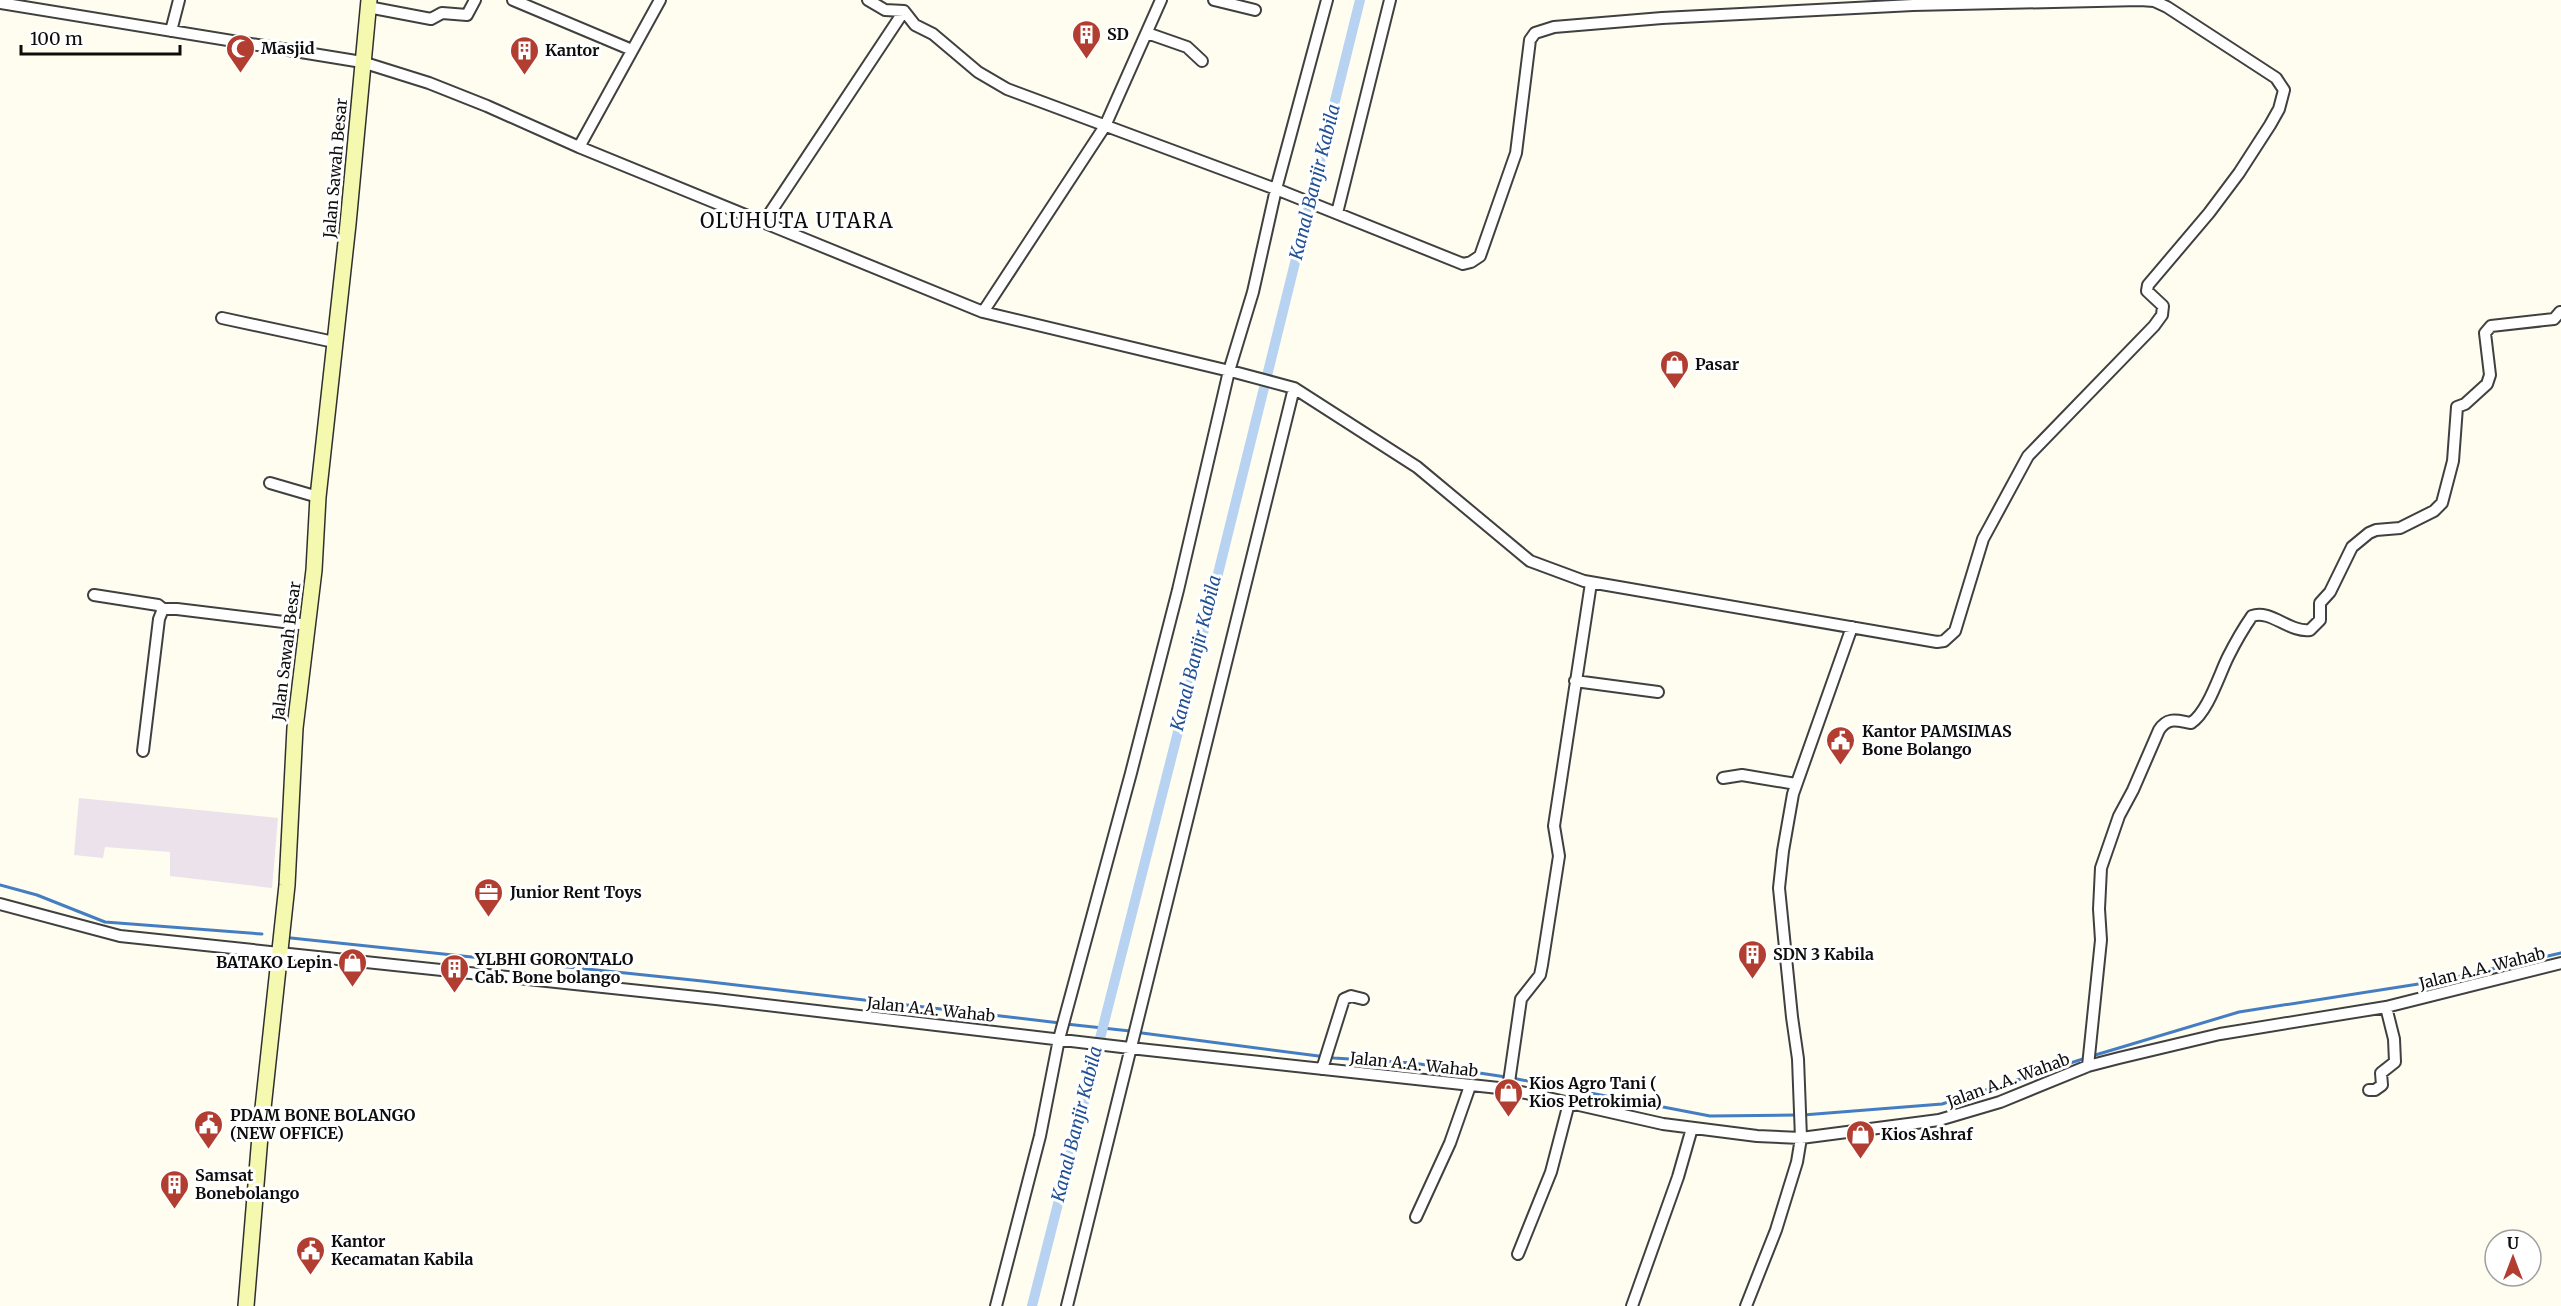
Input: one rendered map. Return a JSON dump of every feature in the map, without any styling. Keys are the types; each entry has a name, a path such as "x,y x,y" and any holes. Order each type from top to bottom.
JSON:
{"main road":[{"name":"Jalan Sawah Besar","path":"246,1306 260,1136 287,885 295,728 308,625 318,497 348,224 368,4"}],"street":[{"path":"171,31 179,0"},
{"path":"368,4 431,19 442,13 467,15 475,0"},
{"path":"579,147 660,0"},
{"path":"0,3 362,62 448,90 579,147 983,312 1290,387 1417,467 1530,561 1591,583 1937,642 1944,641 1955,631 1983,539 2028,456 2154,326 2163,309 2147,291 2148,285 2209,213 2239,173 2279,109 2284,90 2281,82 2167,7 2154,1 2068,0 1913,5 1662,18 1543,29 1535,33 1530,40 1515,153 1480,256 1471,262 1462,264 1279,190 1007,89 992,81 933,34 915,25 904,11 885,10 868,0"},
{"path":"983,312 1105,126 1161,0"},
{"path":"1215,0 1255,10"},
{"path":"996,1306 1040,1136 1091,915 1234,372 1327,0"},
{"path":"1337,213 1390,0"},
{"path":"519,2 632,50"},
{"path":"764,222 904,11"},
{"path":"1147,33 1187,47 1202,61"},
{"path":"2090,1060 2101,940 2099,909 2101,868 2119,816 2162,725 2172,720 2192,723 2203,712 2229,655 2252,616 2260,615 2295,630 2310,630 2320,620 2320,603 2330,592 2352,547 2369,532 2400,528 2434,511 2442,503 2453,461 2457,407 2465,404 2487,384 2490,375 2485,333 2491,326 2554,319 2560,312"},
{"path":"222,318 334,342"},
{"path":"1067,1306 1290,387"},
{"path":"270,483 318,497"},
{"path":"1509,1083 1521,999 1540,975 1542,965 1559,852 1554,837 1554,826 1591,583"},
{"path":"94,594 158,605 163,609 308,625"},
{"path":"142,751 159,619 163,609"},
{"path":"1746,1306 1776,1230 1797,1162 1801,1138 1802,1107 1779,888 1788,823 1796,784 1852,627"},
{"path":"1575,681 1658,692"},
{"path":"1723,778 1742,775 1796,784"},
{"name":"Jalan A.A. Wahab","path":"0,904 120,936 1130,1048 1324,1066 1470,1086 1509,1083 1569,1103 1663,1124 1756,1136 1801,1138 1940,1120 2000,1102 2090,1060 2220,1034 2386,1007 2561,963"},
{"path":"1324,1066 1344,999 1351,996 1363,999"},
{"path":"2369,1090 2382,1085 2381,1073 2395,1062 2394,1039 2386,1007"},
{"path":"1416,1217 1450,1143 1470,1086"},
{"path":"1518,1254 1551,1173 1569,1103"},
{"path":"1632,1306 1678,1177 1692,1128"}],"shaded area":[{"path":"79,798 278,818 272,888 170,876 170,852 105,847 103,858 74,855"}],"waterway":[{"name":"Kanal Banjir Kabila","path":"1032,1306 1210,606 1360,0"},
{"path":"0,885 37,895 105,922 262,934"},
{"path":"291,938 702,981 1060,1023"},
{"path":"2092,1056 2239,1012 2444,980 2561,953"},
{"path":"1066,1024 1130,1031"},
{"path":"1142,1033 1334,1058 1413,1063 1506,1077"},
{"path":"1803,1115 1942,1104 2086,1058"},
{"path":"1512,1078 1710,1116 1796,1115"}],"place":[{"name":"SD","path":"1086,60"},
{"name":"Masjid","path":"240,74"},
{"name":"Kantor","path":"524,76"},
{"name":"Pasar","path":"1674,390"},
{"name":"Kantor PAMSIMAS Bone Bolango","path":"1841,766"},
{"name":"Junior Rent Toys","path":"489,918"},
{"name":"SDN 3 Kabila","path":"1752,980"},
{"name":"BATAKO Lepin","path":"353,988"},
{"name":"YLBHI GORONTALO Cab. Bone bolango","path":"454,994"},
{"name":"Kios Agro Tani ( Kios Petrokimia)","path":"1508,1118"},
{"name":"PDAM BONE BOLANGO (NEW OFFICE)","path":"209,1150"},
{"name":"Kios Ashraf","path":"1860,1160"},
{"name":"Samsat Bonebolango","path":"174,1210"},
{"name":"Kantor Kecamatan Kabila","path":"310,1276"}],"district":[{"name":"OLUHUTA UTARA","path":"797,221"}]}
